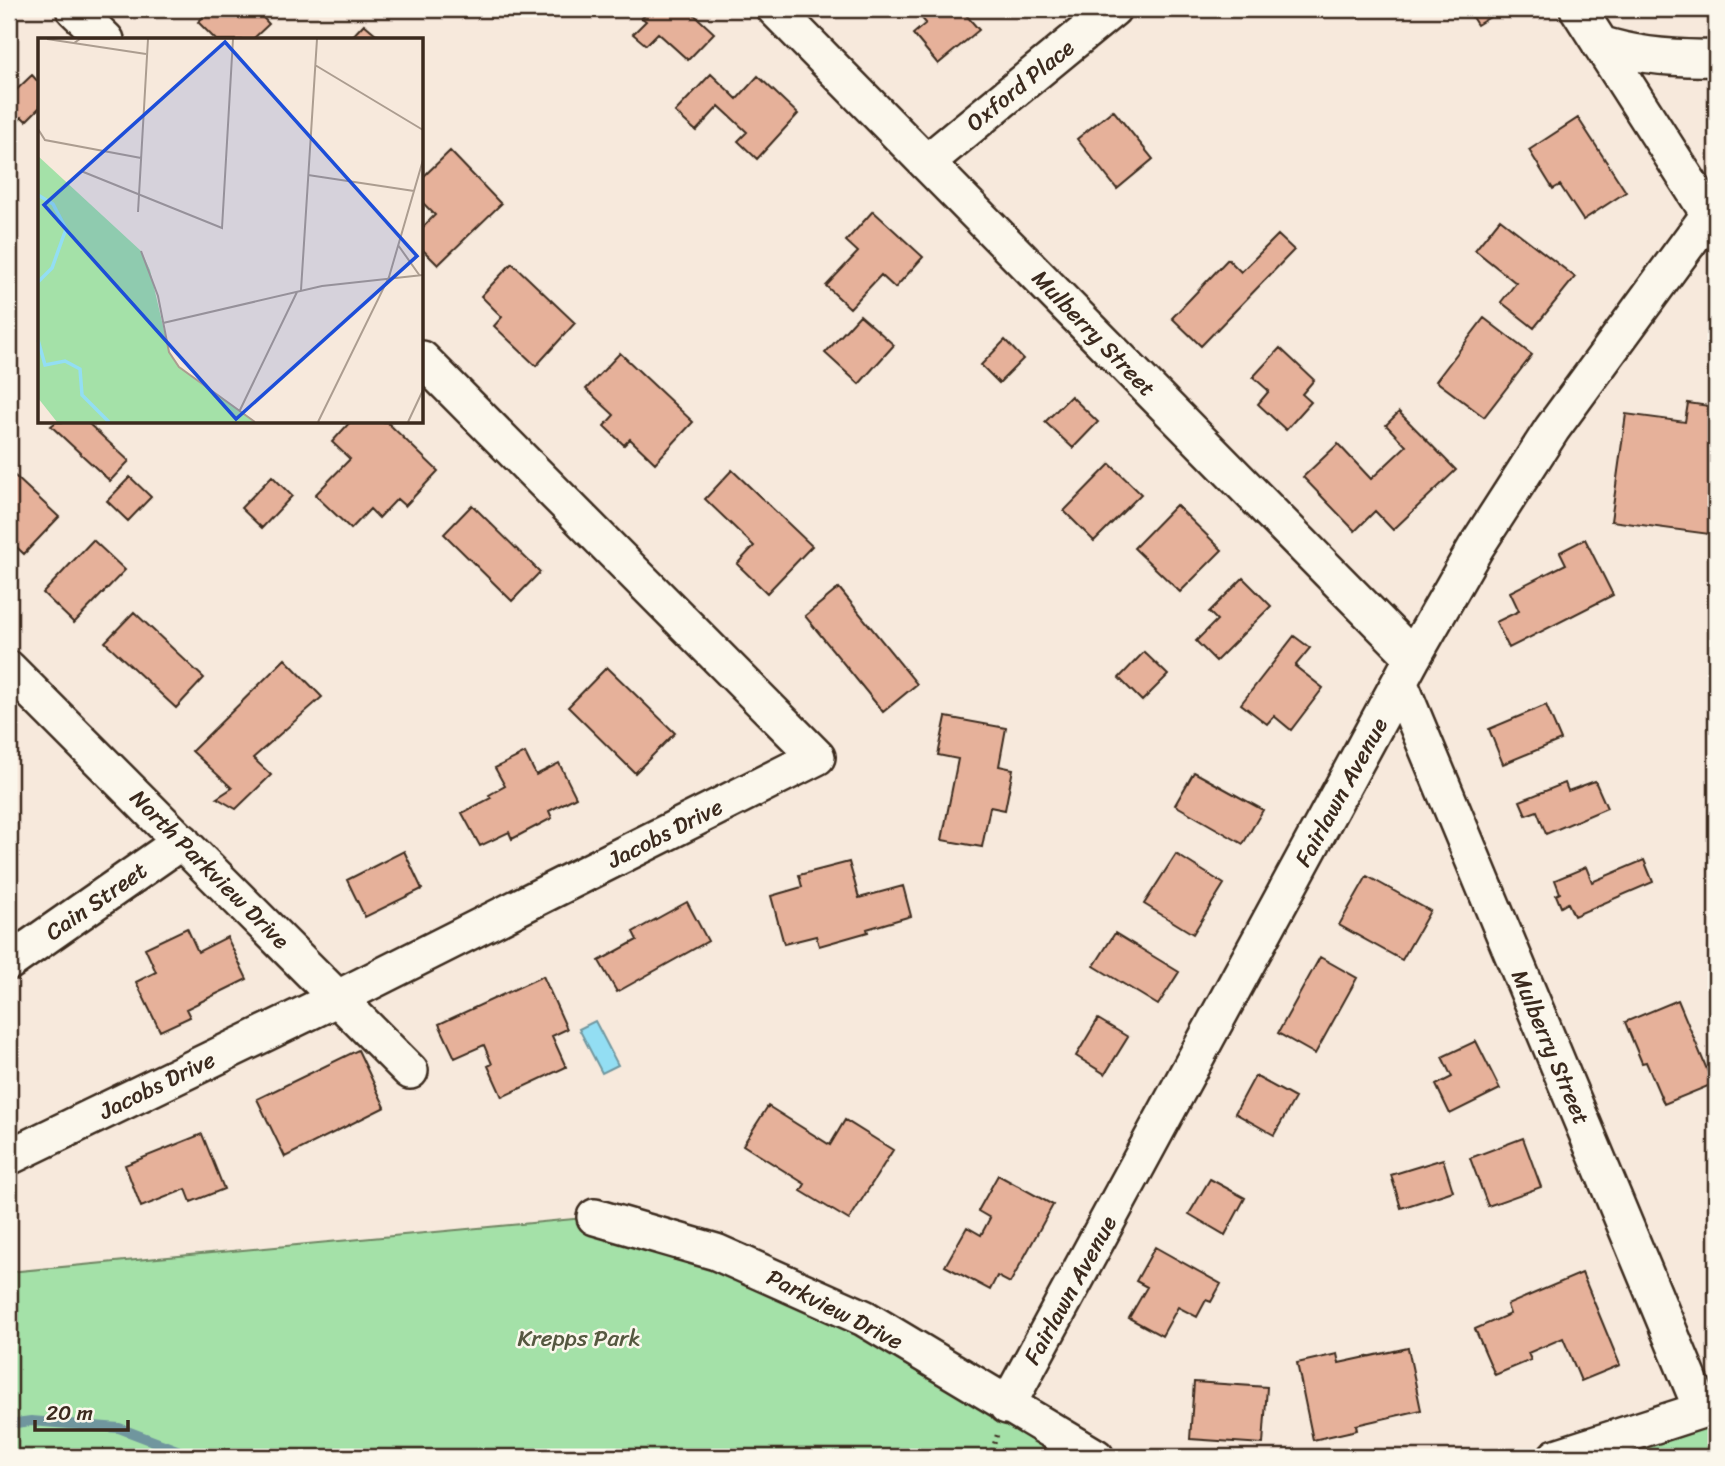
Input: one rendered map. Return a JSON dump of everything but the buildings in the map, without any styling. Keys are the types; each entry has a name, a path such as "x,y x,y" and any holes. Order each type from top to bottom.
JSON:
{"street":[{"path":"74,9 104,38"},
{"name":"Mulberry Street","path":"775,9 927,162 1407,671 1709,1409"},
{"name":"Oxford Place","path":"927,162 1112,9"},
{"path":"1578,9 1714,217"},
{"path":"1600,44 1656,56 1716,58"},
{"name":"Fairlawn Avenue","path":"1007,1405 1476,547 1552,429 1714,217"},
{"name":"Jacobs Drive","path":"9,1157 338,998 817,757 424,361"},
{"name":"North Parkview Drive","path":"9,668 410,1071"},
{"name":"Cain Street","path":"9,962 182,841"},
{"name":"Parkview Drive","path":"595,1217 716,1252 864,1318 1096,1457"},
{"path":"1556,1457 1709,1409"}],"green space":[{"name":"Krepps Park","path":"595,1217 716,1252 1096,1457 9,1457 9,1272"},
{"path":"1716,1408 1716,1457 1556,1457"}],"water":[{"path":"595,1021 618,1065 602,1073 579,1029"}],"waterway":[{"path":"9,1424 31,1421 119,1428 195,1457"}]}
